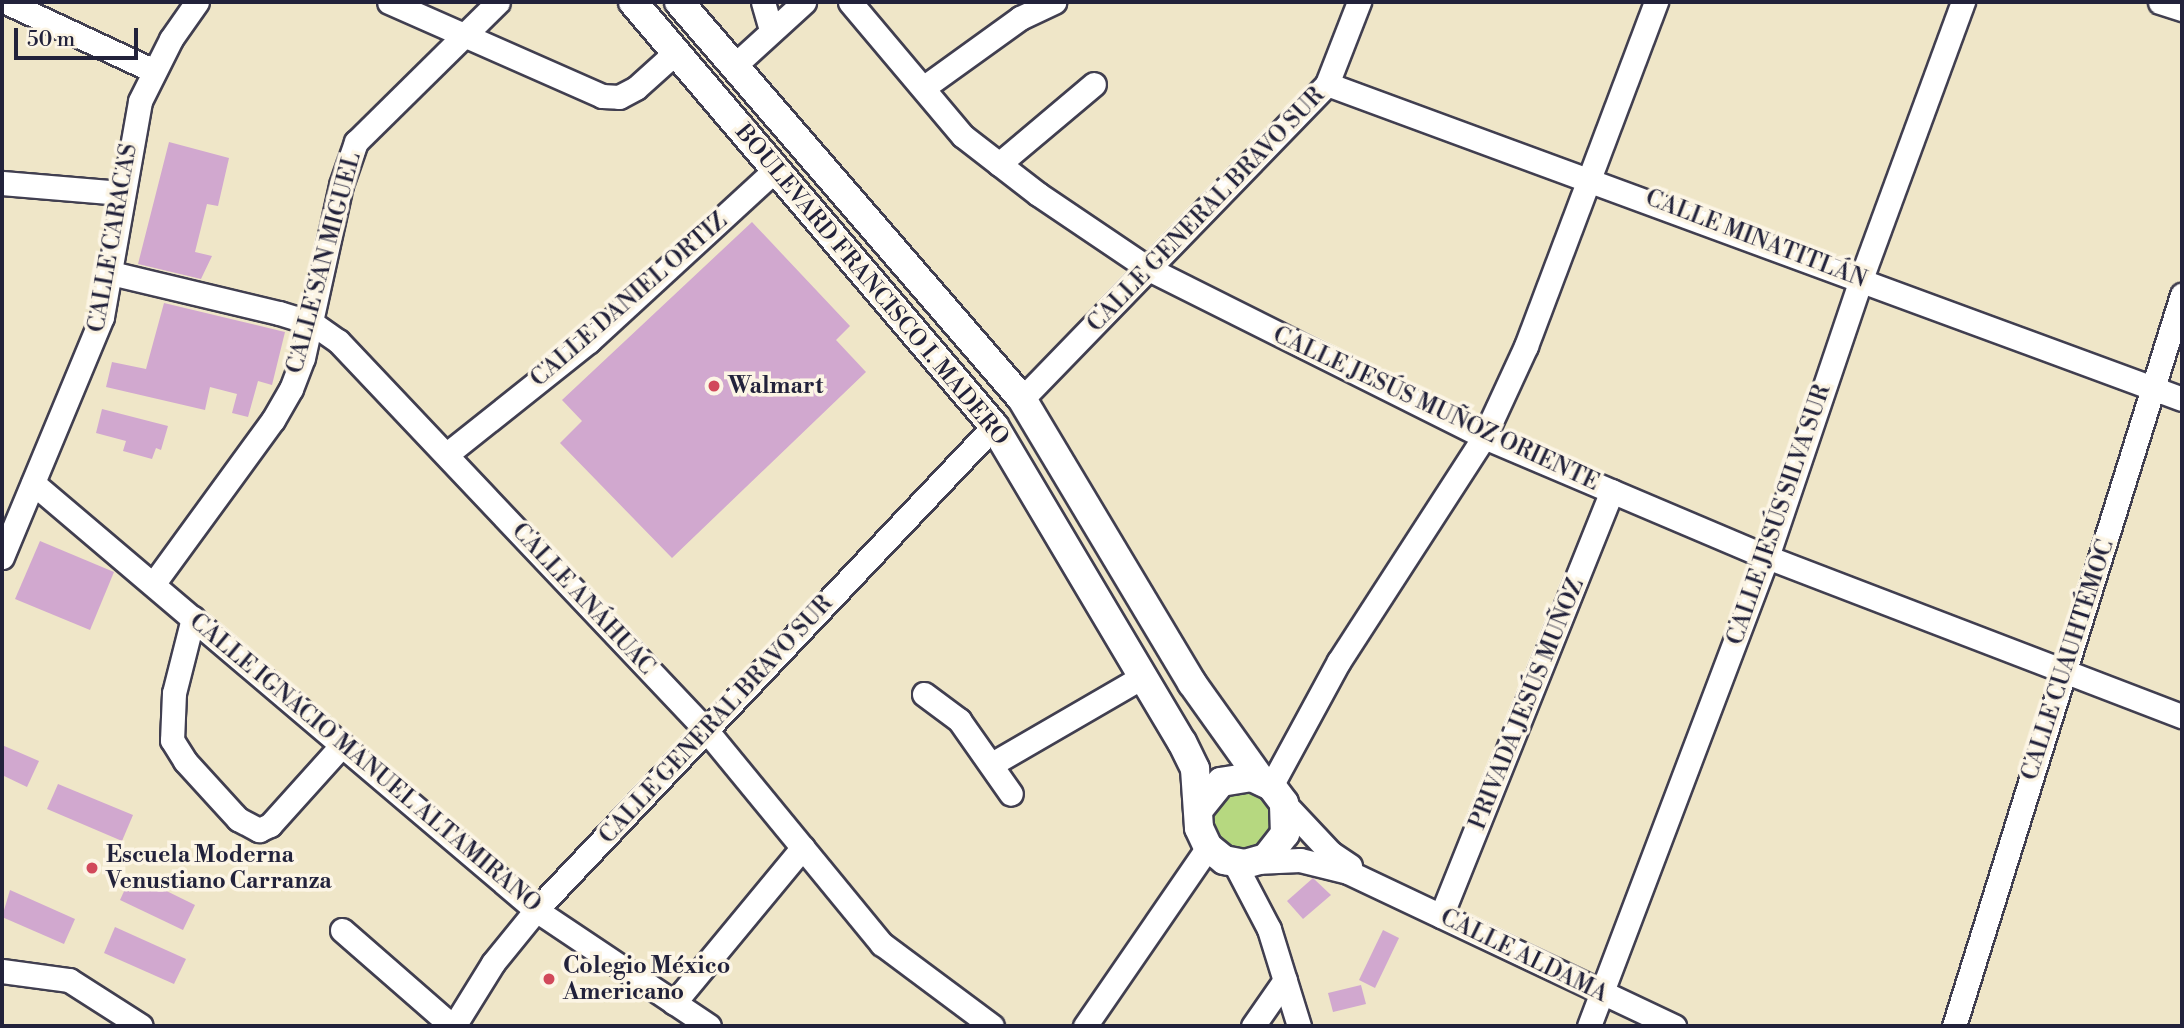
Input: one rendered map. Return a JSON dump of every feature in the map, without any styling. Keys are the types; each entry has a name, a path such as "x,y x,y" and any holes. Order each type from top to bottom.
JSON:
{"main road":[{"name":"BOULEVARD FRANCISCO I. MADERO","path":"633,2 995,426 1144,676 1195,769 1201,807"},
{"name":"BOULEVARD FRANCISCO I. MADERO","path":"679,2 1022,400 1192,683 1272,790"},
{"path":"1230,778 1272,790 1287,824 1281,844 1245,863 1208,847 1199,828 1201,807 1212,789 1230,778"}],"street":[{"path":"6,2 154,71"},
{"name":"CALLE CARACAS","path":"2,557 89,357 111,273 122,193 140,101 154,71 197,2"},
{"path":"389,2 602,96 619,97 636,88 676,52"},
{"name":"CALLE SAN MIGUEL","path":"154,583 273,420 295,379 312,323 341,185 356,142 461,33 498,2"},
{"path":"763,2 772,30"},
{"path":"734,66 804,2"},
{"name":"CALLE JESÚS MUÑOZ ORIENTE","path":"850,2 964,136 999,164 1149,269 1484,437 1767,557 2182,716"},
{"path":"923,88 1020,18 1054,2"},
{"name":"CALLE GENERAL BRAVO SUR","path":"1022,400 1327,83 1359,2"},
{"path":"1272,790 1339,662 1484,437 1526,346 1656,2"},
{"name":"CALLE JESÚS SILVA SUR","path":"1589,1026 1767,557 1861,279 1963,2"},
{"path":"2160,2 2182,9"},
{"name":"CALLE MINATITLÁN","path":"1327,83 1591,177 2182,399"},
{"path":"999,164 1094,84"},
{"name":"CALLE DANIEL ORTIZ","path":"447,454 589,341 776,169"},
{"path":"2,183 122,193"},
{"name":"CALLE ANÁHUAC","path":"111,273 312,323 338,341 706,730 881,944 992,1026"},
{"name":"CALLE CUAUHTÉMOC","path":"1954,1026 2064,669 2155,389 2182,295"},
{"name":"CALLE GENERAL BRAVO SUR","path":"453,1026 493,963 536,910 995,426"},
{"name":"CALLE IGNACIO MANUEL ALTAMIRANO","path":"33,484 154,583 536,910 709,1026"},
{"name":"PRIVADA JESÚS MUÑOZ","path":"1441,916 1612,491"},
{"path":"193,618 174,692 172,740 185,761 238,818 259,830 270,825 342,745"},
{"path":"992,764 1144,676"},
{"path":"924,694 960,720 1011,794"},
{"name":"CALLE ALDAMA","path":"1272,790 1331,853 1376,884"},
{"path":"674,1003 803,847"},
{"path":"1085,1026 1208,847"},
{"name":"CALLE ALDAMA","path":"1245,863 1319,862 1376,884 1674,1026"},
{"path":"1245,863 1298,1026"},
{"path":"342,930 453,1026"},
{"path":"2,971 69,980 141,1026"},
{"path":"1253,1026 1285,980"}],"green space":[{"path":"1240,789 1252,791 1262,798 1269,808 1269,832 1262,842 1252,849 1240,851 1228,849 1218,842 1211,832 1209,820 1211,808 1218,798 1228,791"}],"building":[{"path":"169,142 229,158 218,206 207,204 195,252 212,256 201,279 138,264"},
{"name":"Walmart","path":"752,222 850,326 836,340 866,372 672,558 560,443 582,421 562,400"},
{"path":"164,303 285,332 272,385 258,381 248,417 232,413 237,394 210,387 205,410 106,387 112,362 146,369"},
{"path":"102,409 168,426 161,450 156,448 152,459 123,451 126,441 96,433"},
{"path":"40,541 114,572 90,630 15,599"},
{"path":"2,745 39,761 27,787 2,775"},
{"path":"58,784 133,815 122,841 47,809"},
{"path":"132,874 195,905 183,930 120,900"},
{"path":"1313,878 1331,895 1303,919 1287,901"},
{"path":"10,890 75,919 64,944 2,917"},
{"path":"115,927 186,959 174,984 104,953"},
{"path":"1383,930 1399,938 1375,988 1359,980"},
{"path":"1361,985 1366,1004 1333,1012 1328,993"}],"place":[{"name":"Walmart","path":"714,386"},
{"name":"Escuela Moderna Venustiano Carranza","path":"92,868"},
{"name":"Colegio México Americano","path":"549,979"}]}
